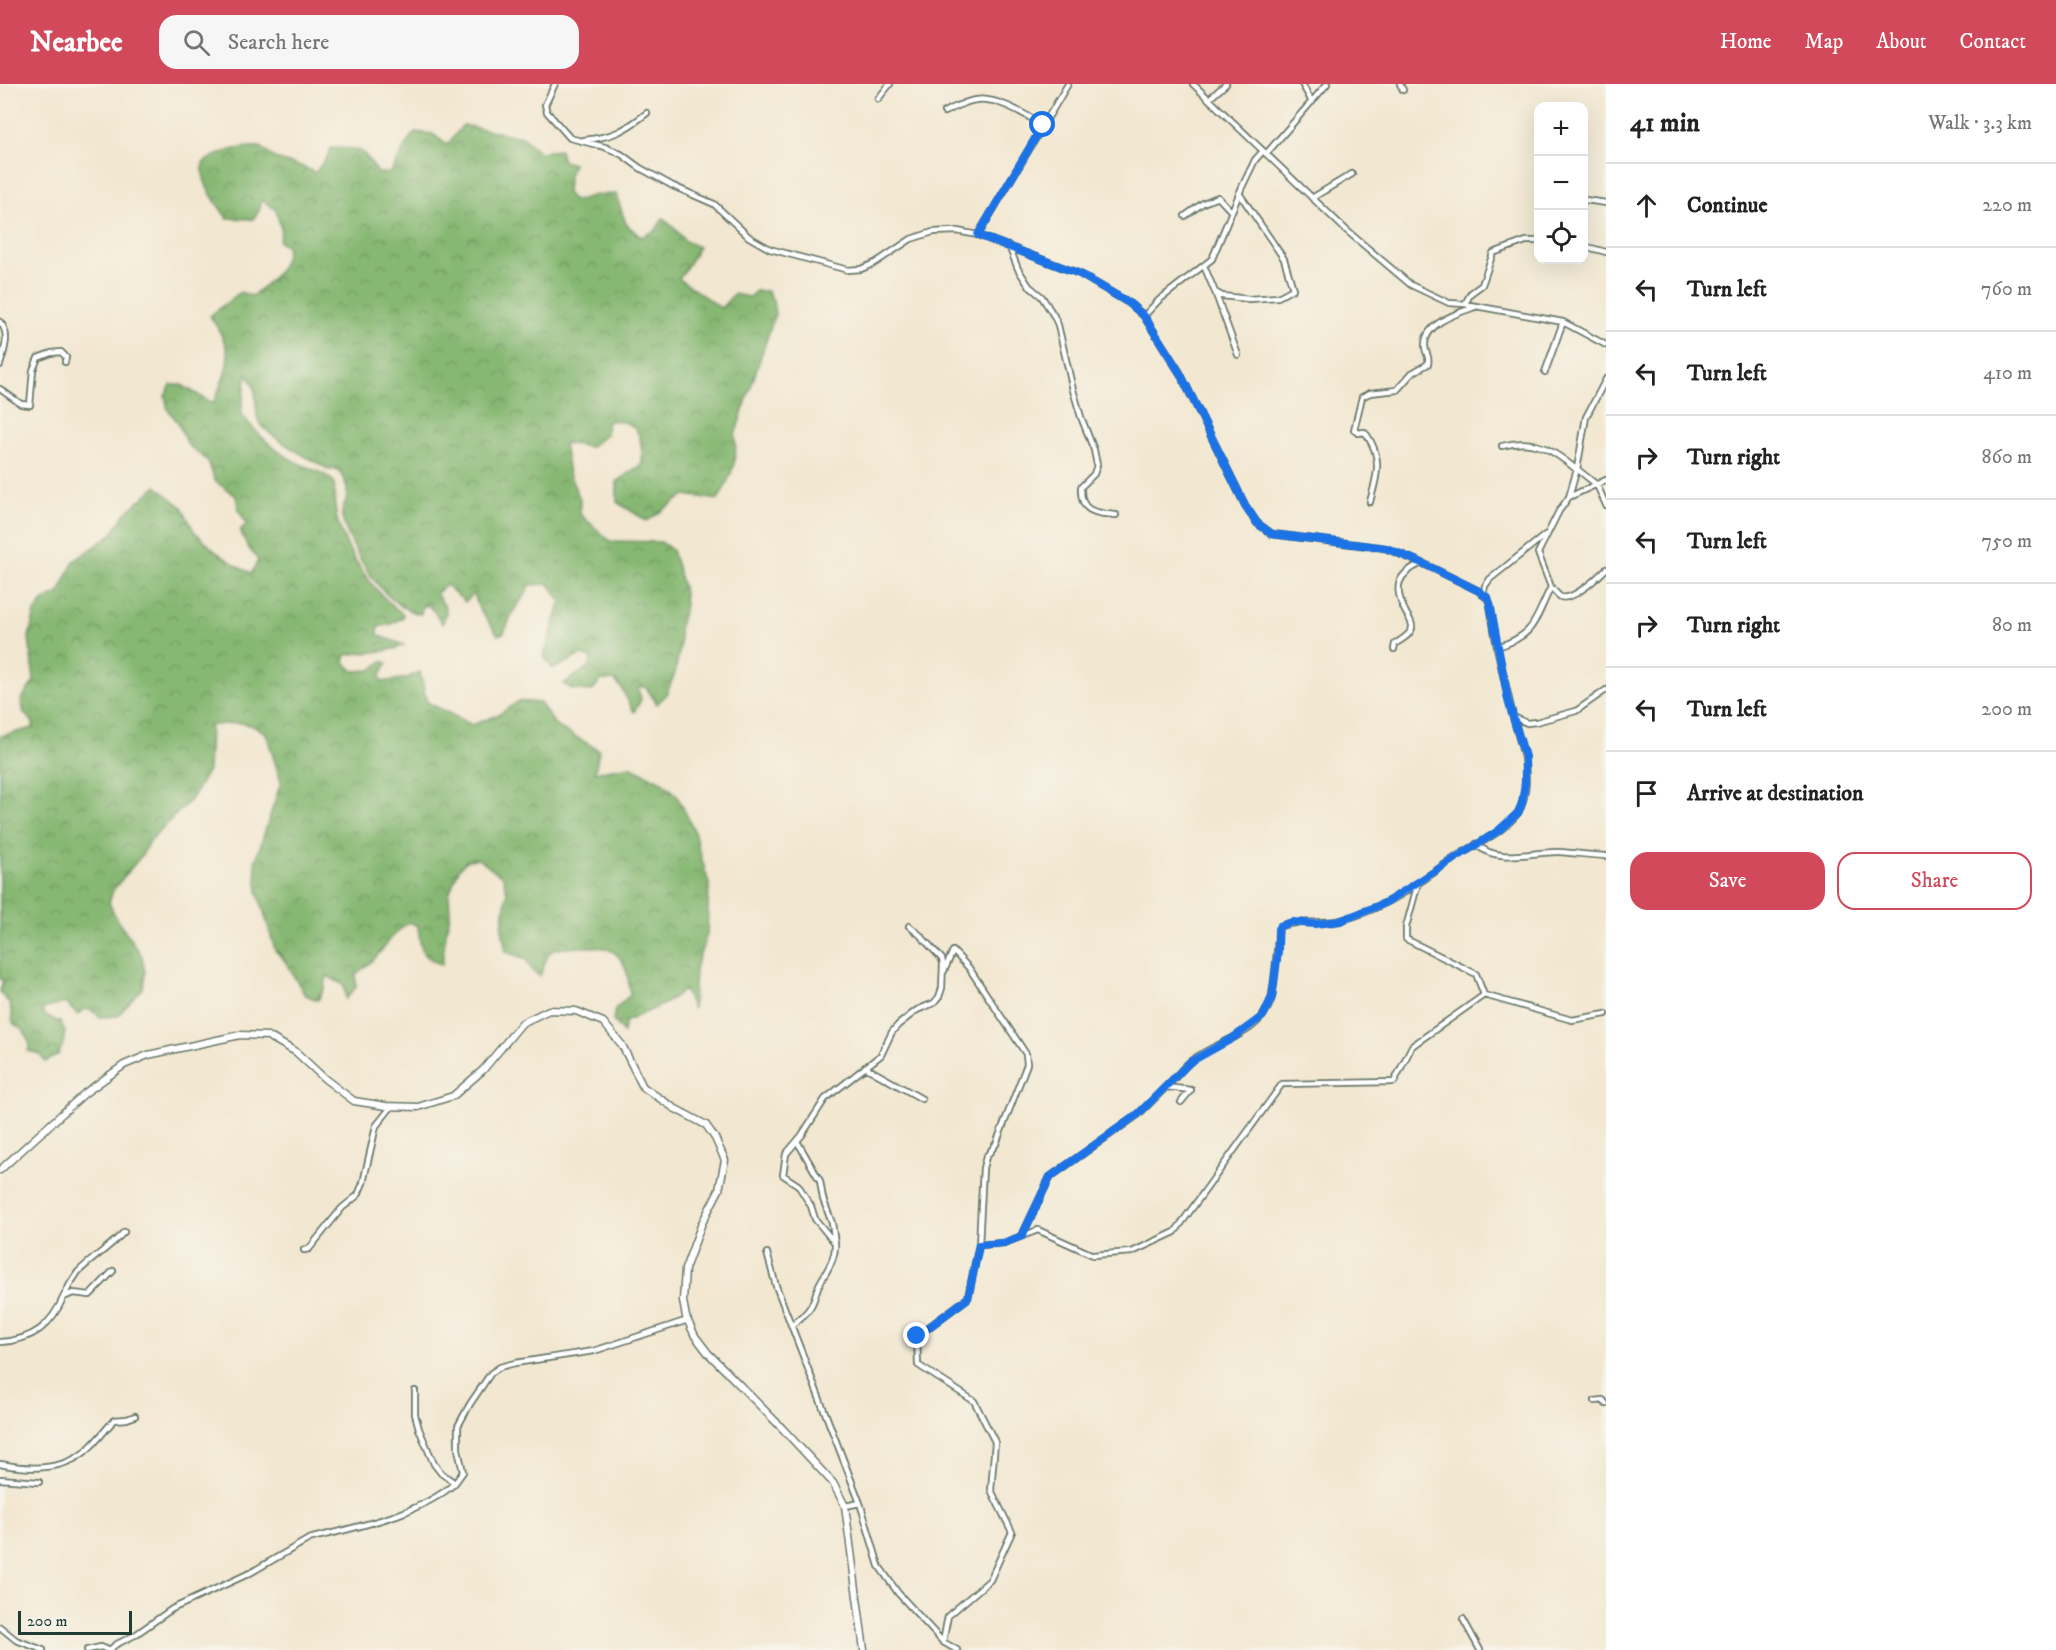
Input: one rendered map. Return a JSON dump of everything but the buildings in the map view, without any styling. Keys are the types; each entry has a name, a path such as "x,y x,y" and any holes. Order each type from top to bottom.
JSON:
{"main road":[{"path":"0,1170 85,1093 124,1065 148,1055 240,1035 268,1036 296,1052 325,1080 354,1101 418,1107 453,1096 483,1070 522,1023 549,1010 576,1011 603,1022 622,1045 643,1087 674,1108 706,1125 725,1160 719,1190 702,1223 685,1269 683,1301 688,1320 695,1336 708,1353 834,1483 845,1506 864,1650"}],"street":[{"path":"555,84 545,105 546,112 570,138 605,147 621,154 640,168 673,186 714,204 749,237 770,249 848,270 861,269 875,263 911,239 933,232 957,231 978,235 1080,274 1129,303 1144,316 1180,373 1245,505 1257,523 1272,534 1386,548 1422,563 1483,595 1490,604 1513,717 1525,757 1525,783 1518,813 1504,827 1385,903 1340,921 1315,924 1292,922 1280,926 1272,997 1263,1016 1233,1038 1190,1062 1138,1114 1050,1177 1022,1236"},
{"path":"878,99 890,84"},
{"path":"978,235 1068,84"},
{"path":"1193,84 1346,230 1411,285 1449,303 1478,306 1563,322 1606,345"},
{"path":"1209,99 1226,84"},
{"path":"1302,84 1312,102"},
{"path":"1144,316 1159,300 1212,258 1239,193 1256,160 1327,84"},
{"path":"1400,84 1403,90"},
{"path":"944,112 982,99 1010,108 1043,125"},
{"path":"581,141 602,139 626,128 647,113"},
{"path":"602,139 605,147"},
{"path":"1312,198 1352,174"},
{"path":"1215,292 1228,297 1265,299 1281,297 1293,288 1284,259 1239,193"},
{"path":"1185,216 1203,202 1218,197 1231,211"},
{"path":"1588,200 1606,203"},
{"path":"1465,304 1471,293 1482,285 1493,253 1520,243 1534,242"},
{"path":"1009,246 1018,269 1029,286 1042,297 1054,316 1081,417 1094,450 1097,465 1094,474 1081,487 1081,498 1085,506 1096,513 1116,515"},
{"path":"1588,247 1606,252"},
{"path":"1204,266 1238,355"},
{"path":"1370,502 1378,459 1369,435 1354,430 1362,397 1367,393 1397,390 1412,373 1428,364 1429,358 1425,344 1427,335 1432,329 1452,316 1478,306"},
{"path":"0,322 6,330 0,365"},
{"path":"1545,372 1563,322"},
{"path":"0,389 21,404 30,405 33,370 38,358 61,352 66,357 65,362"},
{"path":"1606,380 1586,417 1577,470 1569,497 1538,553 1551,586 1559,596 1567,597 1586,586 1606,569"},
{"path":"1502,446 1511,443 1539,444 1557,453 1597,485 1606,506"},
{"path":"1569,497 1606,480"},
{"path":"1483,595 1490,579 1547,534"},
{"path":"1394,649 1395,644 1412,629 1398,591 1398,582 1405,573 1422,563"},
{"path":"1497,646 1515,641 1529,632 1551,586"},
{"path":"1513,717 1527,723 1576,711 1606,690"},
{"path":"1476,844 1485,851 1504,856 1558,852 1606,856"},
{"path":"1418,883 1406,927 1406,939 1476,974 1484,995"},
{"path":"835,1243 815,1219 811,1206 798,1185 783,1175 786,1154 802,1135 825,1099 880,1055 898,1024 917,1010 934,1003 941,993 943,964 939,954 909,926"},
{"path":"943,974 953,951 969,968 1026,1054 1027,1064 996,1144 986,1157 983,1168 979,1245 968,1298 917,1336 918,1365 974,1401 995,1442 991,1490 1012,1532 990,1580 948,1616 943,1642"},
{"path":"1484,995 1572,1020 1606,1014"},
{"path":"979,1245 1004,1243 1038,1230 1093,1255 1132,1252 1175,1232 1282,1084 1394,1082 1412,1046 1484,995"},
{"path":"865,1067 921,1099"},
{"path":"1166,1087 1191,1090 1181,1102"},
{"path":"304,1250 309,1249 342,1208 358,1195 363,1183 376,1126 392,1106"},
{"path":"802,1135 803,1148"},
{"path":"792,1326 813,1302 832,1263 835,1243 820,1181 797,1141"},
{"path":"0,1342 26,1337 45,1326 64,1297 69,1284 78,1273 124,1232"},
{"path":"767,1253 776,1286 861,1503 879,1566 898,1593 943,1642 957,1650"},
{"path":"64,1297 73,1293 90,1295 113,1271"},
{"path":"87,1650 101,1647 109,1650 172,1609 250,1573 300,1543 396,1515 444,1493 463,1472 458,1449 458,1426 491,1373 500,1367 594,1351 688,1320"},
{"path":"415,1391 415,1414 426,1447 438,1470 455,1483"},
{"path":"1595,1401 1603,1400 1606,1404"},
{"path":"0,1464 33,1468 73,1460 88,1450 114,1420 135,1416"},
{"path":"0,1479 39,1482"},
{"path":"845,1506 861,1503"},
{"path":"1462,1618 1480,1650"},
{"path":"0,1628 16,1640 43,1650"}],"green space":[{"path":"463,125 522,137 539,152 560,150 563,161 573,164 568,178 567,193 574,201 596,195 616,194 626,224 641,237 656,230 663,218 685,241 699,247 679,279 721,308 734,294 749,297 756,291 767,291 773,301 775,314 735,435 732,469 718,500 685,495 647,521 617,502 617,481 642,464 640,438 633,427 619,421 608,421 606,434 590,447 564,443 569,474 580,499 580,514 610,541 661,542 672,550 683,587 685,605 679,629 680,646 675,673 666,695 657,704 646,687 638,687 641,700 634,712 620,686 614,680 601,680 592,691 572,689 563,684 590,666 591,658 581,655 553,669 544,656 561,601 549,584 529,585 504,633 498,635 478,607 474,593 465,602 446,585 436,594 446,611 442,624 427,604 422,607 421,614 398,604 369,573 344,525 342,510 347,492 342,476 337,469 330,470 290,447 262,425 258,419 254,386 247,374 241,414 276,449 295,461 324,474 334,482 336,515 347,545 372,584 403,614 403,617 391,624 378,627 378,635 404,645 383,651 346,655 344,662 354,671 371,670 382,661 387,663 380,677 382,682 407,678 420,672 427,702 472,725 498,715 519,701 540,703 556,726 599,750 595,772 630,766 662,782 676,794 693,828 709,884 707,934 695,969 693,1009 684,990 666,1003 625,1022 623,1033 613,1020 615,1009 630,995 628,976 623,963 616,954 608,949 597,947 554,949 548,955 540,976 532,971 526,959 506,952 502,928 507,892 503,877 478,859 467,860 459,869 449,894 450,913 442,965 425,955 422,951 418,926 409,922 356,975 356,987 346,999 344,985 327,976 318,1000 305,995 285,961 275,950 258,892 255,862 281,782 266,733 244,723 210,725 208,770 193,797 148,843 142,855 113,890 109,903 118,921 142,956 145,973 143,988 118,1016 100,1017 93,1011 85,1009 78,1015 65,1003 42,1009 44,1015 60,1022 65,1031 58,1055 45,1062 40,1054 28,1051 30,1044 24,1031 13,1023 10,1004 0,992 3,980 0,979 0,736 33,728 33,722 24,713 21,700 34,681 29,637 35,612 44,600 59,593 74,561 112,534 124,515 156,486 182,507 194,531 215,551 252,573 258,560 248,547 240,530 247,524 239,511 236,496 215,481 208,461 188,445 177,421 168,410 165,396 171,385 182,385 213,404 228,360 224,341 210,316 240,292 252,296 265,286 284,262 287,246 279,242 281,229 276,210 262,200 259,211 253,219 227,218 206,185 203,163 231,150 261,147 274,158 315,173 331,148 355,149 364,153 378,173 390,173 415,132 433,134 447,145"}],"route":[{"path":"917,1336 968,1298 979,1245 1004,1243 1022,1236 1050,1177 1138,1114 1190,1062 1249,1028 1263,1016 1270,1005 1274,988 1280,926 1292,922 1315,924 1340,921 1368,911 1406,892 1440,867 1504,827 1521,808 1525,783 1525,757 1508,700 1488,598 1479,591 1422,563 1386,548 1341,544 1310,537 1279,536 1265,530 1257,523 1245,505 1180,373 1144,316 1129,303 1080,274 978,235 1043,125"}]}
